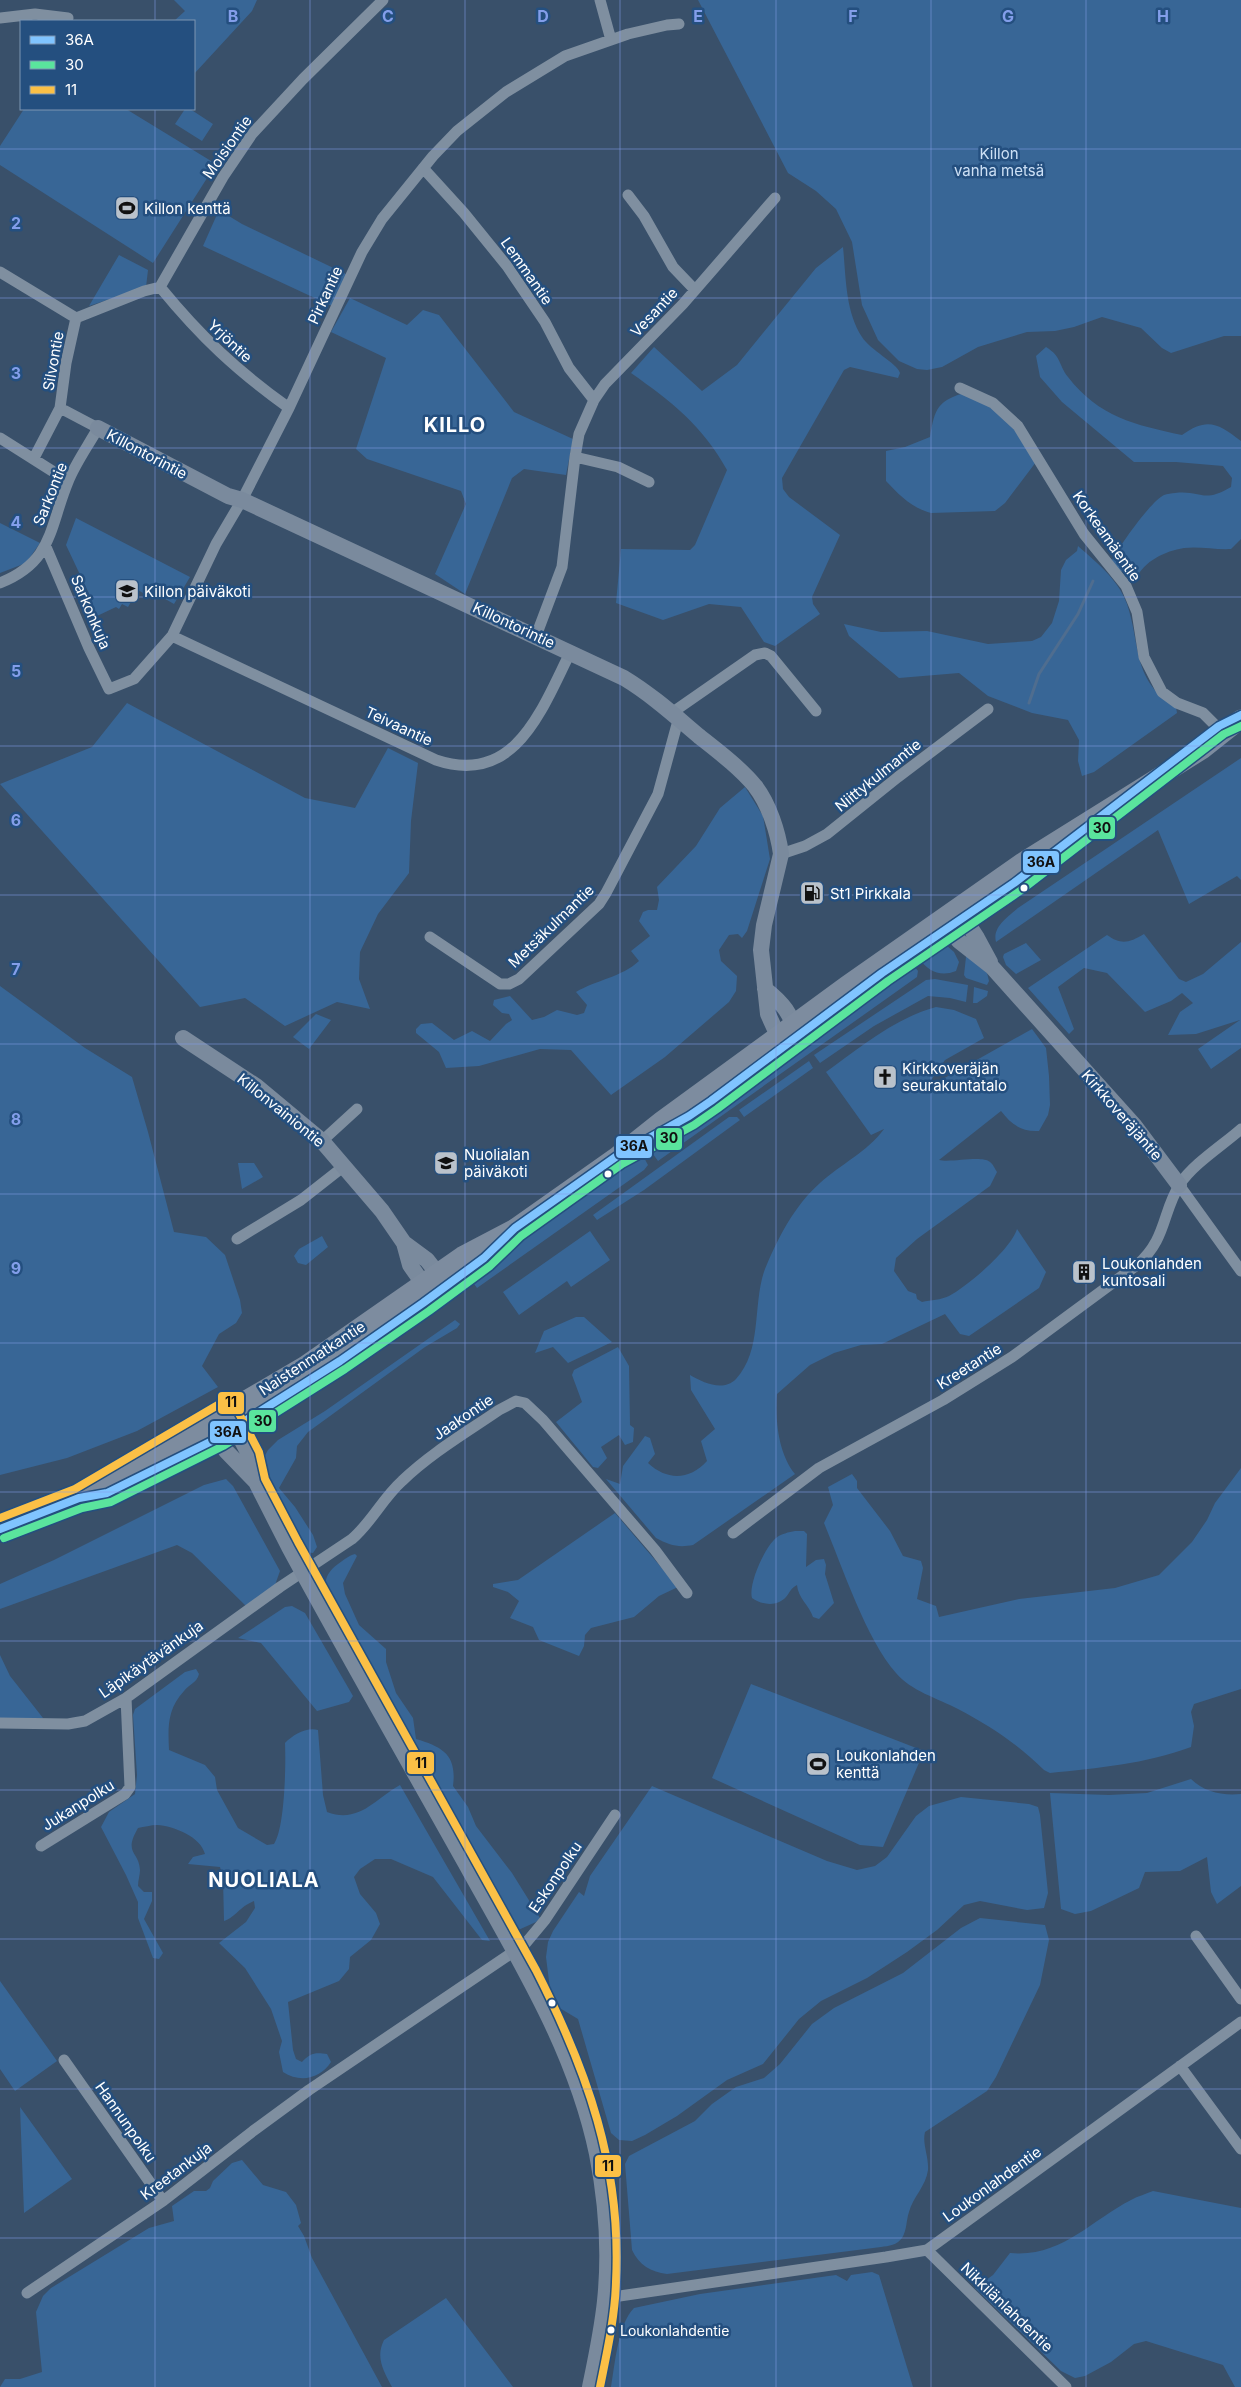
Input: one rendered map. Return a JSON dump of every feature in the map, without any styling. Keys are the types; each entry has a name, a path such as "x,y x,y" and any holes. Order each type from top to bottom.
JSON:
{"main road":[{"name":"Naistenmatkantie","path":"0,1528 79,1498 107,1492 231,1419 304,1366 435,1285 484,1258 515,1228 617,1156 661,1121 790,1036 954,919 1054,853 1105,812 1241,717"}],"street":[{"name":"Moisiontie","path":"160,287 223,176 252,134 302,79 383,0"},
{"path":"600,0 612,40"},
{"path":"0,18 35,14 68,18"},
{"name":"Pirkantie","path":"109,689 134,679 172,636 216,544 242,500 289,408 362,252 382,220 423,168 457,131 506,92 565,56 612,40 667,25 679,24"},
{"name":"Lemmantie","path":"423,168 486,239 507,266 545,322 569,368 594,400"},
{"path":"628,195 644,216 673,267 695,290"},
{"name":"Vesantie","path":"536,636 562,567 579,434 594,400 605,384 695,290 775,198"},
{"name":"Silvontie","path":"0,272 76,318 66,363 60,408 34,458"},
{"path":"76,318 144,291 160,287"},
{"name":"Yrjöntie","path":"160,287 193,328 216,350 239,371 289,408"},
{"name":"Korkeamäentie","path":"960,388 993,403 1018,426 1084,534 1126,586 1137,612 1144,657 1162,692 1177,703 1203,713 1221,730"},
{"name":"Killontorintie","path":"60,408 228,496 242,500 365,559 570,651 624,678 676,714 755,787 774,824 781,854 761,940 761,961 765,989 783,1004 790,1036"},
{"name":"Sarkontie","path":"0,582 27,569 36,561 46,547 68,481 98,428"},
{"path":"0,438 68,481"},
{"path":"575,457 618,467 649,482"},
{"name":"Sarkonkuja","path":"46,547 89,648 109,689"},
{"name":"Teivaantie","path":"172,636 436,760 465,765 495,760 517,744 532,723 570,651"},
{"path":"676,714 755,655 764,653 771,656 816,711"},
{"name":"Niittykulmantie","path":"781,854 805,846 827,834 898,776 988,709"},
{"name":"Metsäkulmantie","path":"430,937 500,984 509,984 519,979 599,904 606,893 658,795 676,714"},
{"name":"Kirkkoveräjäntie","path":"954,919 959,941 992,967 1134,1125 1241,1272"},
{"name":"Killonvainiontie","path":"183,1038 256,1086 322,1141 378,1207 404,1243 418,1253 435,1285"},
{"path":"322,1141 357,1109"},
{"path":"1179,1185 1187,1175 1241,1129"},
{"path":"237,1239 301,1200 343,1166"},
{"name":"Kreetantie","path":"733,1533 820,1468 943,1400 1012,1357 1137,1265 1149,1254 1161,1234 1179,1185"},
{"name":"Jaakontie","path":"302,1571 323,1560 358,1534 386,1497 425,1462 499,1410 516,1401 521,1401 543,1420 655,1550 687,1593"},
{"path":"231,1419 250,1456 256,1482 302,1571 554,2024 573,2072 591,2126 598,2157 604,2206 607,2274 606,2298 590,2387"},
{"path":"213,1430 226,1451 256,1482"},
{"name":"Läpikäytävänkuja","path":"0,1723 68,1724 85,1720 126,1698 302,1571"},
{"name":"Jukanpolku","path":"41,1846 125,1794 130,1787 126,1698"},
{"name":"Eskonpolku","path":"515,1952 531,1939 545,1920 615,1815"},
{"path":"1196,1936 1241,1999"},
{"name":"Kreetankuja","path":"27,2293 163,2200 279,2112 515,1952"},
{"name":"Loukonlahdentie","path":"606,2298 857,2262 927,2250 1241,2022"},
{"name":"Hannunpolku","path":"64,2060 163,2200"},
{"path":"1180,2066 1241,2149"},
{"name":"Nikkilänlahdentie","path":"927,2250 1066,2387"}],"green space":[{"path":"174,0 257,0 252,11 195,73 195,20 175,20 185,11"},
{"name":"Killon vanha metsä","path":"698,0 1241,0 1241,336 1224,336 1171,353 1162,348 1141,328 1102,317 1074,327 1055,331 1027,332 978,347 942,367 927,370 917,369 899,361 878,340 862,305 852,242 836,209 816,191 788,173"},
{"name":"Killon kenttä","path":"23,110 128,110 216,164 153,263 0,165 0,146"},
{"path":"184,110 192,110 213,124 202,141 175,124"},
{"path":"219,210 242,224 350,276 334,307 203,246"},
{"path":"843,247 847,293 856,327 866,342 894,365 900,373 898,378 850,367 844,370 782,478 783,489 789,497 840,535 812,597 813,604 820,614 775,646 764,642 741,607 709,604 663,620 616,603 621,549 690,550 695,545 727,470 696,427 660,394 631,373 654,347 702,391 737,365 816,268"},
{"path":"119,255 148,270 146,287 89,306"},
{"path":"350,298 407,325 423,310 439,315 514,412 573,439 566,475 524,469 512,478 465,594 435,574 466,504 461,491 367,459 356,449 386,358 331,332"},
{"path":"1046,347 1055,354 1068,377 1080,391 1092,402 1119,417 1133,423 1182,435 1199,426 1212,424 1226,430 1241,441 1241,539 1231,549 1184,548 1163,554 1144,567 1136,579 1115,568 1111,562 1115,555 1127,536 1158,499 1164,495 1174,493 1214,495 1231,487 1232,478 1223,466 1176,462 1134,462 1062,402 1040,377 1036,356"},
{"path":"967,392 991,406 1007,421 1036,462 1005,503 995,511 931,513 924,511 906,500 886,481 886,451 905,447 930,437 939,407 949,399"},
{"path":"76,518 190,577 174,604 146,588 143,593 138,590 128,607 122,604 119,609 116,607 97,616 103,629 100,631 105,641 101,642 84,605 92,600 66,545"},
{"path":"0,523 40,543 26,563 0,573"},
{"path":"1078,546 1113,579 1123,595 1131,619 1140,662 1145,674 1152,686 1162,697 1176,707 1177,713 1094,772 1082,776 1078,761 1079,740 1068,720 1032,713 988,696 959,673 899,678 849,636 844,624 881,632 927,631 988,644 1032,641 1041,637 1052,623 1059,601 1061,570 1066,560 1077,551"},
{"path":"127,703 305,798 355,808 388,748 418,763 411,821 409,873 378,914 360,952 359,979 370,1009 337,1002 285,1026 245,998 200,1007 0,784 92,747"},
{"path":"1241,758 1241,880 1237,876 1189,904 1158,830 996,942 996,932 999,927 1018,908"},
{"path":"745,787 763,816 770,859 747,931 742,938 738,934 729,935 719,950 721,961 737,976 736,991 729,1002 665,1057 611,1095 571,1050 540,1049 479,1066 446,1068 439,1052 416,1033 416,1029 421,1024 432,1023 454,1040 472,1031 490,1041 512,1020 509,1014 502,1013 493,1005 494,1000 510,996 532,1020 544,1017 557,1010 577,1015 584,1013 587,1005 576,992 617,975 639,961 631,951 650,936 639,921 643,912 657,910 659,900 657,887 696,846 720,808"},
{"path":"1144,934 1179,979 1186,982 1203,974 1241,942 1241,1048 1211,1069 1198,1049 1240,1020 1196,1034 1168,1035 1180,1012 1193,1003 1182,993 1171,1001 1145,1012 1107,973 1084,968 1058,987 1074,1029 1069,1034 1028,988 1107,935 1125,942"},
{"path":"1026,943 1041,960 1016,974 1006,965 1003,957 1004,954"},
{"path":"936,945 946,945 954,952 959,962 956,971 950,973 935,972 926,967 919,958"},
{"path":"969,956 987,973 989,981 987,985 966,978 964,975 966,957"},
{"path":"912,963 918,971 917,977 658,1161 648,1147 718,1104"},
{"path":"935,979 968,985 966,1002 928,996 874,1026 820,1063 814,1055 926,980"},
{"path":"0,986 85,1048 132,1077 174,1232 206,1237 225,1255 240,1300 242,1313 236,1323 219,1334 202,1366 218,1387 137,1431 67,1458 0,1475"},
{"path":"974,987 988,991 987,996 977,1003 973,1003"},
{"path":"936,1007 954,1010 976,1019 984,1038 945,1060 925,1089 1032,1029 1046,1048 1050,1105 1048,1115 1039,1131 1022,1129 1009,1120 1001,1111 939,1160 986,1160 991,1163 997,1172 990,1186 917,1239 896,1258 894,1271 908,1291 916,1294 917,1299 922,1302 946,1297 967,1284 988,1266 1007,1246 1017,1229 1046,1272 1039,1288 969,1336 960,1334 945,1314 882,1344 861,1345 834,1353 810,1365 777,1394 777,1425 781,1446 789,1466 795,1474 693,1545 674,1545 656,1538 606,1479 620,1484 623,1466 645,1436 650,1438 655,1454 648,1463 663,1473 678,1476 686,1475 707,1461 701,1441 715,1429 691,1390 690,1375 701,1381 719,1386 731,1383 736,1379 744,1367 754,1341 761,1283 765,1269 788,1223 802,1202 820,1183 862,1151 884,1129 871,1135 826,1072 892,1026 906,1018"},
{"path":"316,1014 331,1020 309,1049 293,1037"},
{"path":"809,1061 813,1068 744,1117 739,1110"},
{"path":"729,1117 737,1117 740,1120 644,1190 597,1220 593,1215"},
{"path":"641,1152 648,1165 644,1170 477,1288 469,1277 524,1233 558,1209 604,1181"},
{"path":"238,1163 254,1163 263,1177 242,1189"},
{"path":"590,1231 610,1260 571,1287 567,1281 519,1315 503,1292"},
{"path":"322,1236 328,1247 306,1265 298,1263 294,1256 299,1249"},
{"path":"576,1317 584,1317 612,1342 568,1363 553,1347 535,1353 544,1331"},
{"path":"455,1320 460,1324 457,1328 425,1347 308,1432 297,1446 296,1458 279,1488 295,1507 313,1535 317,1547 313,1553 303,1552 263,1473 262,1461 268,1450 278,1440 325,1411"},
{"path":"618,1347 629,1366 630,1425 634,1428 633,1442 625,1445 619,1435 601,1447 607,1458 598,1468 593,1467 556,1422 582,1402 572,1375 574,1370"},
{"path":"1241,1468 1241,1689 1194,1704 1191,1712 1194,1726 1191,1747 1156,1758 1104,1767 1050,1773 992,1729 958,1709 909,1685 902,1679 885,1659 865,1622 824,1523 833,1505 828,1487 852,1474 857,1481 857,1488 890,1531 903,1556 921,1561 923,1568 917,1599 936,1606 939,1617 1019,1599 1115,1588 1159,1575 1192,1542 1207,1520 1215,1503"},
{"path":"226,1479 233,1486 280,1571 275,1585 246,1606 192,1553 177,1545 0,1609 0,1584 54,1560 204,1485"},
{"path":"615,1513 678,1587 659,1596 634,1617 591,1628 585,1635 584,1646 579,1656 539,1640 533,1627 510,1618 519,1601 508,1592 493,1587 493,1584 518,1580"},
{"path":"795,1531 804,1531 807,1534 806,1567 816,1560 824,1559 826,1565 825,1574 834,1603 819,1619 813,1617 799,1594 797,1585 786,1597 774,1604 760,1602 752,1598 751,1592 755,1575 767,1549 778,1537"},
{"path":"355,1554 357,1556 343,1583 345,1594 359,1625 386,1649 386,1662 396,1693 413,1718 416,1739 441,1749 450,1760 454,1775 453,1786 468,1807 476,1826 512,1873 540,1918 536,1922 516,1931 489,1891 329,1601 325,1585 327,1578 338,1564"},
{"path":"292,1606 305,1613 353,1696 349,1702 317,1711 261,1643 238,1638 285,1607"},
{"path":"0,1655 10,1676 43,1718 0,1718"},
{"path":"196,1669 199,1674 198,1677 178,1698 174,1705 169,1726 169,1750 205,1765 215,1777 217,1790 238,1828 267,1845 274,1844 278,1836 283,1810 285,1743 300,1732 313,1729 318,1730 323,1795 327,1812 348,1815 358,1812 400,1785 490,1941 482,1940 433,1877 391,1859 375,1859 360,1869 354,1877 360,1894 376,1913 380,1924 371,1940 350,1957 349,1969 339,1981 288,2002 293,2050 296,2059 302,2062 310,2055 323,2053 327,2054 331,2062 321,2072 309,2078 296,2077 283,2072 279,2052 282,2041 271,2009 245,1968 219,1943 246,1922 255,1908 254,1901 224,1921 223,1878 220,1867 188,1864 193,1857 205,1854 198,1842 186,1833 164,1826 157,1825 138,1828 134,1836 132,1848 140,1870 138,1886 144,1892 152,1892 152,1901 144,1919 163,1953 159,1959 153,1958 138,1918 138,1902 101,1827 109,1812 135,1794 137,1775 133,1715 135,1709 185,1672"},
{"name":"Loukonlahden kenttä","path":"751,1684 924,1751 883,1847 860,1845 712,1778"},
{"path":"1191,1779 1202,1787 1214,1792 1241,1794 1241,1886 1217,1904 1211,1892 1207,1857 1180,1871 1145,1872 1139,1888 1091,1911 1075,1914 1061,1909 1050,1793 1109,1795 1147,1793"},
{"path":"652,1786 827,1861 857,1870 875,1866 887,1857 916,1816 929,1806 961,1797 1029,1804 1038,1807 1040,1815 1048,1893 1044,1908 1027,1910 980,1901 964,1905 937,1930 907,1952 867,1978 821,2001 799,2019 763,2064 727,2080 677,2116 645,2135 632,2141 619,2140 611,2133 578,2019 558,2007 553,2000 546,1957 548,1942 553,1931 579,1892 584,1896 590,1876"},
{"path":"980,1918 1045,1925 1049,1940 1040,1985 996,2077 987,2091 925,2132 927,2176 911,2207 902,2238 893,2245 884,2247 667,2274 656,2272 642,2264 632,2250 625,2164 629,2156 695,2121 712,2104 736,2087 764,2078 780,2064 812,2024 834,2008 903,1973 961,1928"},
{"path":"0,1981 57,2061 15,2091 0,2069"},
{"path":"20,2107 72,2179 24,2213"},
{"path":"242,2160 263,2185 286,2192 296,2205 301,2223 298,2226 312,2258 382,2387 0,2387 5,2379 20,2379 42,2372 36,2312 43,2296 51,2288 149,2228 174,2221 172,2206 194,2191 206,2191 210,2188 213,2181 232,2163"},
{"path":"1153,2191 1241,2208 1241,2387 1235,2387 1223,2365 1146,2341 1134,2344 1111,2362 1085,2376 1075,2378 1061,2371 975,2288 993,2275 1010,2253 1028,2253 1045,2250 1060,2244 1131,2200"},
{"path":"872,2272 879,2275 913,2387 611,2387 621,2334 624,2324 634,2308 700,2294 836,2275 847,2281 851,2275"},
{"path":"446,2298 513,2387 392,2387 380,2359 384,2340"}],"waterway":[{"path":"1029,703 1039,674 1078,614 1093,581"}],"transit line":[{"name":"36A","path":"0,1529 79,1498 107,1493 218,1438 340,1361 484,1258 515,1228 617,1156 689,1116 711,1101 882,973 1014,883 1219,726 1241,715"},
{"name":"30","path":"4,1538 82,1508 111,1502 223,1446 345,1369 490,1266 521,1236 622,1164 694,1125 717,1109 888,981 1020,891 1224,734 1241,726"},
{"name":"11","path":"0,1518 75,1489 223,1402 229,1401 235,1406 259,1452 265,1479 298,1542 536,1970 571,2045 585,2082 607,2159 613,2199 616,2240 614,2308 600,2387"}],"place":[{"name":"Killon kenttä","path":"127,208"},
{"name":"Killon päiväkoti","path":"127,591"},
{"name":"St1 Pirkkala","path":"812,893"},
{"name":"Kirkkoveräjän seurakuntatalo","path":"885,1077"},
{"name":"Nuolialan päiväkoti","path":"446,1163"},
{"name":"Loukonlahden kuntosali","path":"1084,1272"},
{"name":"Loukonlahden kenttä","path":"818,1764"},
{"name":"Loukonlahdentie","path":"611,2330"}],"district":[{"name":"KILLO","path":"455,425"},
{"name":"NUOLIALA","path":"264,1880"}]}
